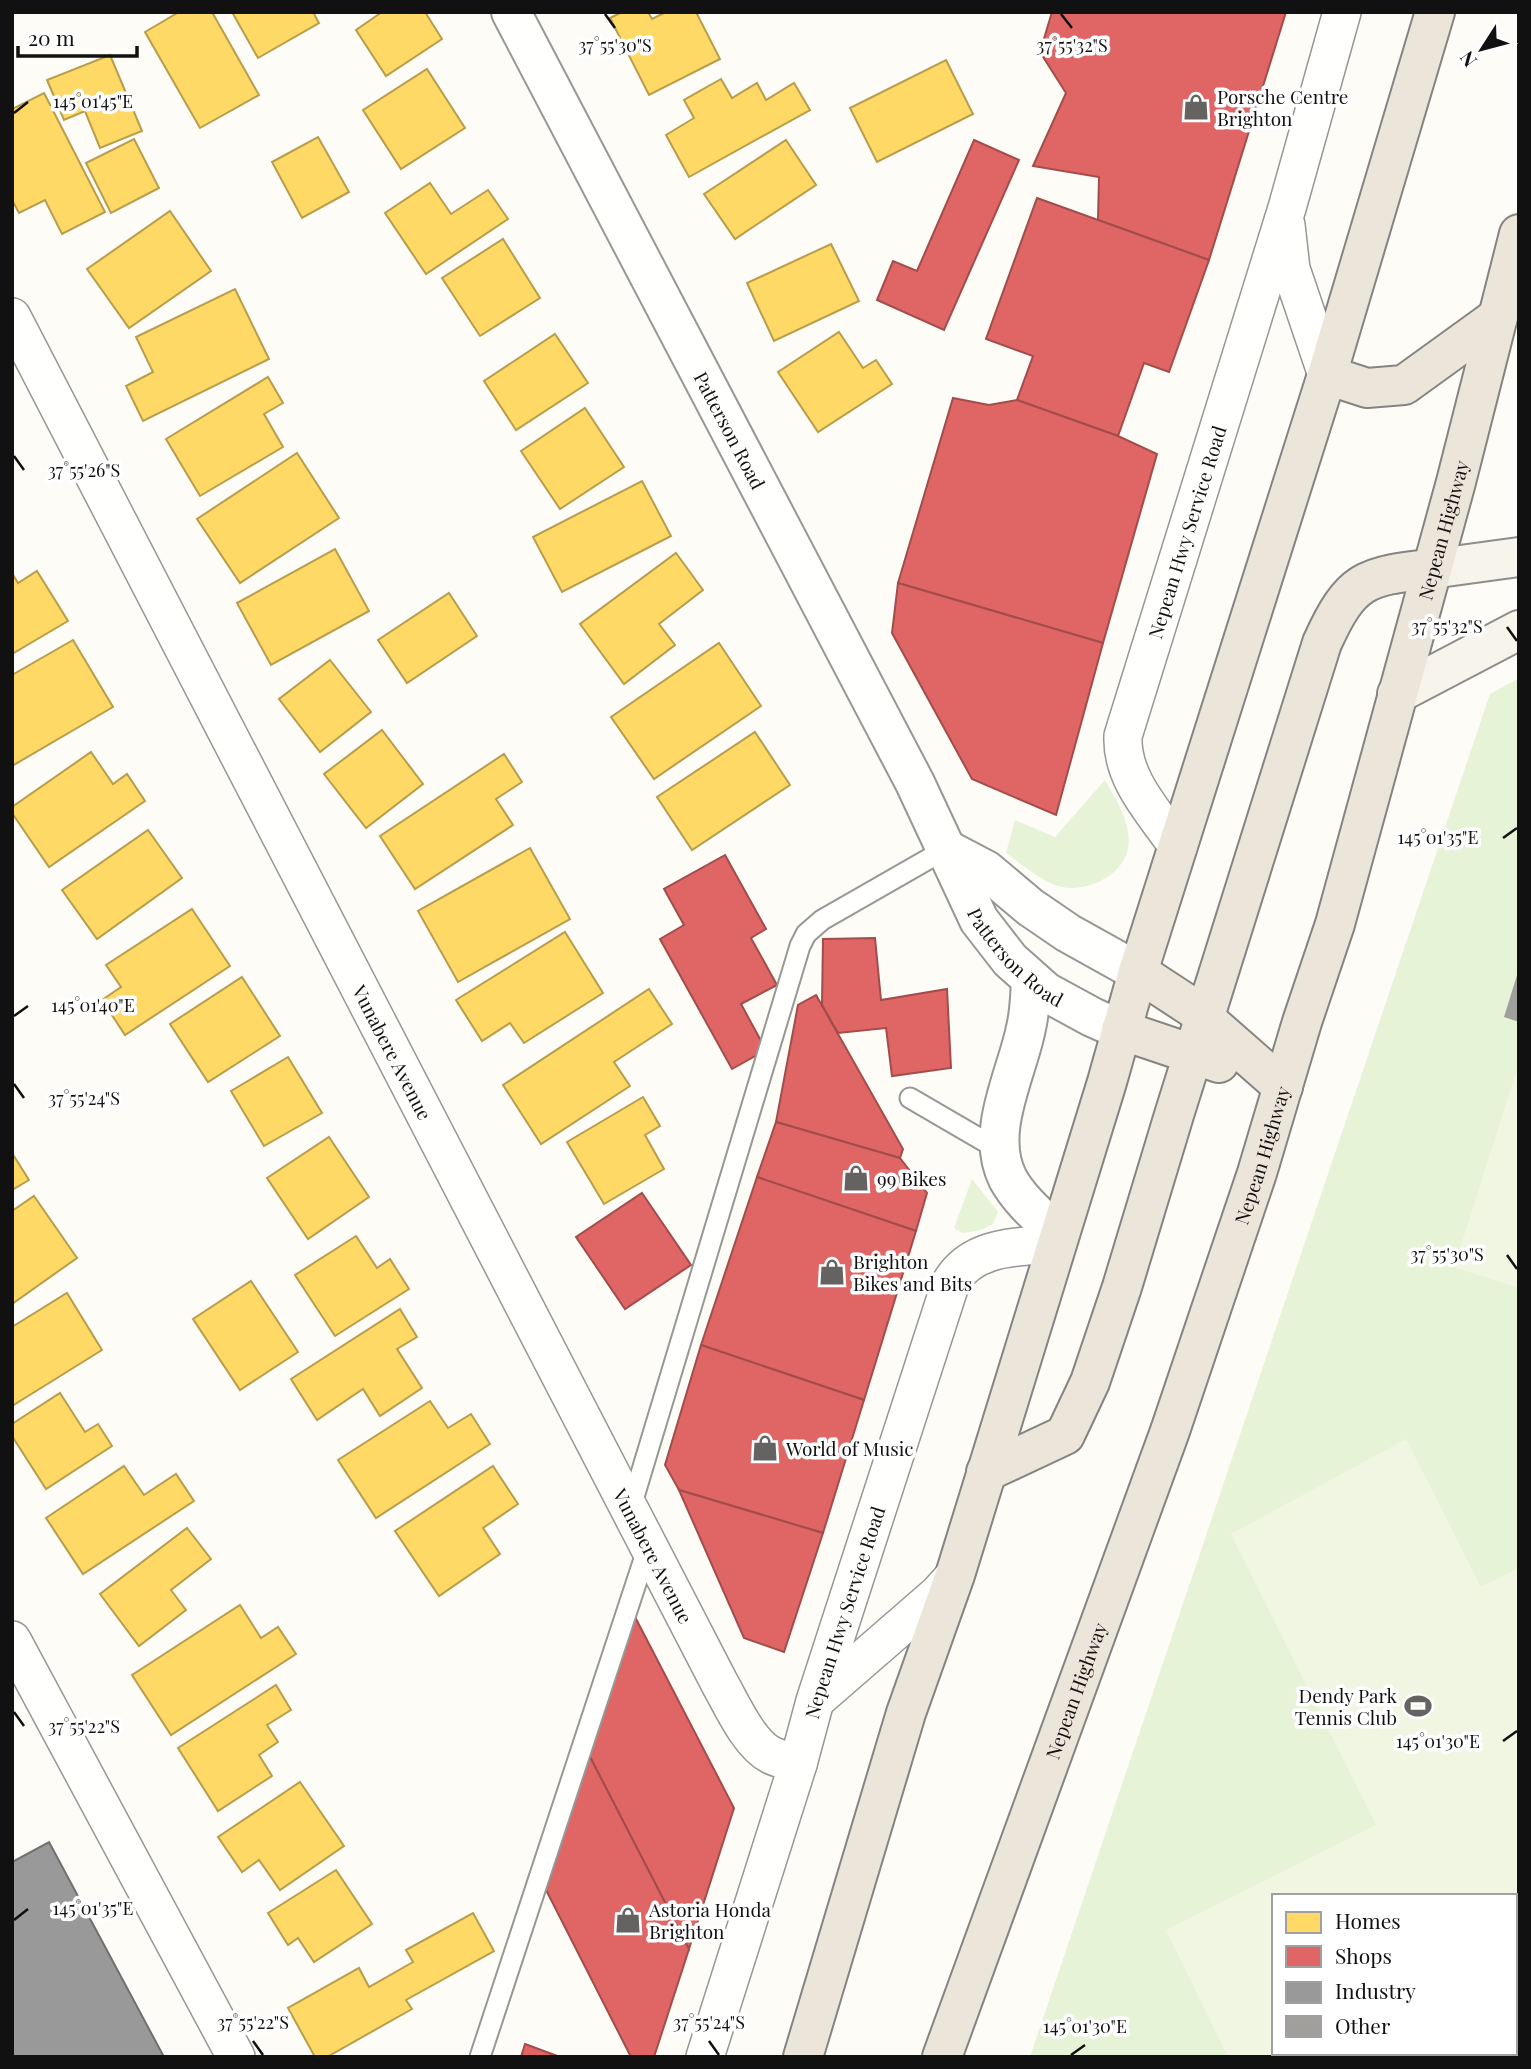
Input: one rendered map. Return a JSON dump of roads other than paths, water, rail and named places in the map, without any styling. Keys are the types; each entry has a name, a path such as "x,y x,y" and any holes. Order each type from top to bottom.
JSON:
{"highway":[{"path":"803,2057 906,1713 956,1574 1107,1082 1138,972 1328,375 1435,12"},
{"name":"Nepean Highway","path":"942,2057 1170,1431 1257,1172 1335,924 1519,234"},
{"path":"1328,375 1367,388 1404,385 1498,317"},
{"path":"986,1472 1065,1435 1090,1382 1322,643 1334,617 1350,595 1367,580 1389,573 1431,569"},
{"path":"1138,972 1181,998 1205,1017 1283,1087"},
{"path":"1121,1030 1194,1053 1283,1087"}],"main road":[{"path":"1431,569 1519,557"},
{"path":"1397,694 1519,630"}],"street":[{"name":"Patterson Road","path":"511,12 909,771 979,920 1001,950 1031,980 1067,1004 1121,1030"},
{"name":"Nepean Hwy Service Road","path":"1178,847 1128,770 1122,753 1123,736 1287,208 1342,12"},
{"name":"Nepean Hwy Service Road","path":"1287,208 1285,234 1291,269 1328,375"},
{"name":"Vunabere Avenue","path":"12,317 720,1684 749,1734 770,1755 797,1764"},
{"name":"Patterson Road","path":"946,849 986,870 1030,907 1068,933 1138,972"},
{"path":"1031,980 1027,1027 1004,1105 1001,1151 1004,1169 1013,1186 1057,1240"},
{"name":"Nepean Hwy Service Road","path":"705,2057 815,1701 951,1282 962,1268 986,1253 1057,1240"},
{"path":"815,1701 938,1594 956,1574"},
{"path":"12,1640 236,2057"}],"lane":[{"path":"629,1511 800,946 806,934 822,920 946,849"},
{"path":"910,1098 1001,1151"},
{"path":"480,2057 648,1547"}],"place":[{"name":"Porsche Centre Brighton","path":"1196,107"},
{"name":"99 Bikes","path":"856,1178"},
{"name":"Brighton Bikes and Bits","path":"832,1272"},
{"name":"World of Music","path":"765,1448"},
{"name":"Dendy Park Tennis Club","path":"1418,1706"},
{"name":"Astoria Honda Brighton","path":"628,1920"}]}
